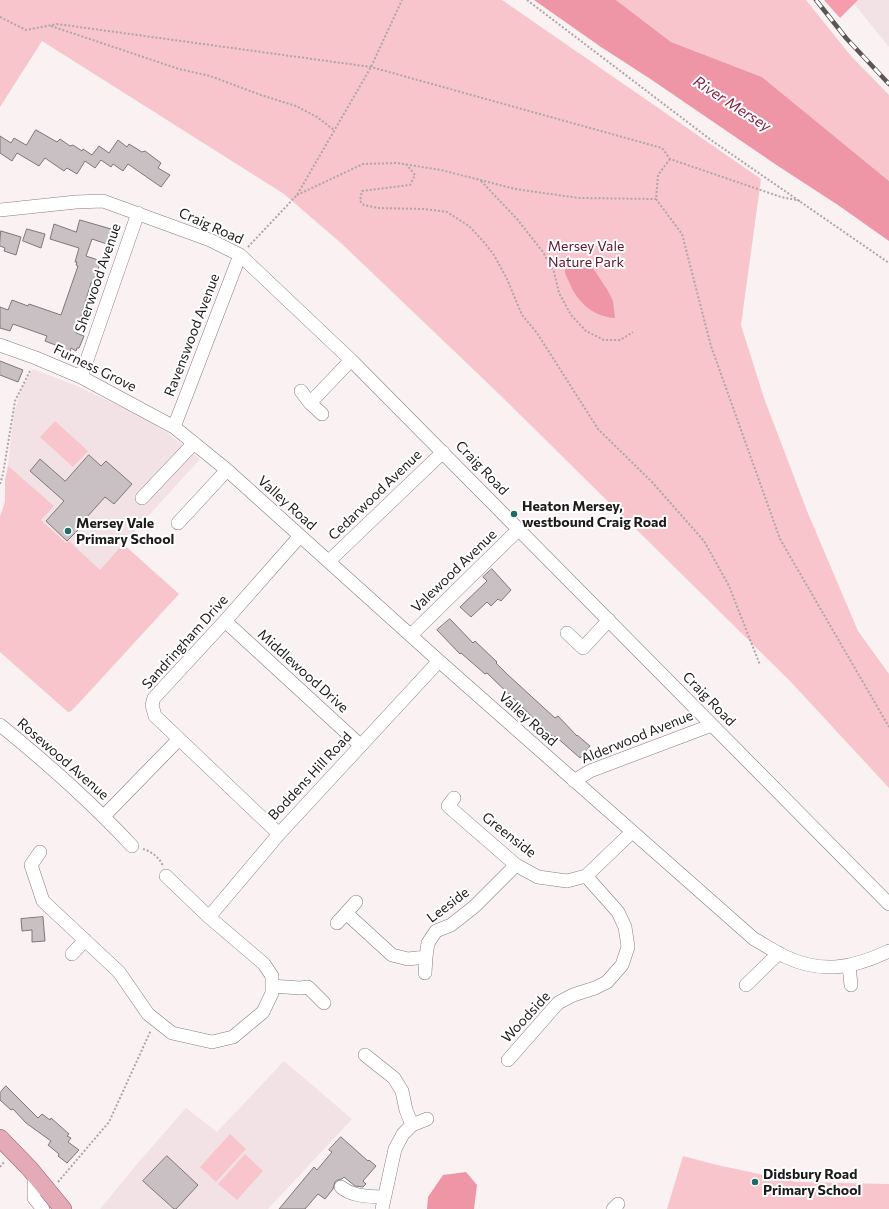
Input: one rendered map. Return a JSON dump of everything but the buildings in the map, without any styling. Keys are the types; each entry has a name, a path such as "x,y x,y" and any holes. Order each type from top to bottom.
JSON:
{"main road":[{"path":"0,1138 34,1174 63,1209"}],"street":[{"name":"Craig Road","path":"0,210 76,202 102,201 210,240 240,255 351,360 889,904"},
{"name":"Sherwood Avenue","path":"81,377 138,213"},
{"name":"Ravenswood Avenue","path":"174,427 240,255"},
{"name":"Furness Grove","path":"0,345 81,377 174,427"},
{"path":"310,403 351,360"},
{"path":"301,391 310,403 322,414"},
{"name":"Valley Road","path":"174,427 227,470 439,661 754,939 785,957 808,966 849,966 871,960 889,951"},
{"path":"142,498 194,443"},
{"name":"Cedarwood Avenue","path":"329,561 443,452"},
{"path":"178,523 227,470"},
{"name":"Valewood Avenue","path":"411,636 519,530"},
{"name":"Sandringham Drive","path":"279,834 155,716 152,705 154,698 300,536"},
{"path":"567,633 582,648 609,620"},
{"name":"Middlewood Drive","path":"225,621 360,745"},
{"name":"Boddens Hill Road","path":"209,917 279,834 439,661"},
{"name":"Rosewood Avenue","path":"0,725 37,755 104,816 132,846"},
{"name":"Alderwood Avenue","path":"574,781 590,770 712,725"},
{"name":"Rosewood Avenue","path":"104,816 179,739"},
{"name":"Greenside","path":"451,802 516,864 538,877 567,881 586,876 632,832"},
{"path":"40,852 31,865 43,901 119,972 148,1014 172,1032 212,1042 234,1037 263,1012 272,993 272,976 264,964 209,917 166,876"},
{"name":"Leeside","path":"425,973 428,943 436,931 451,925 475,906 516,864"},
{"name":"Woodside","path":"508,1060 558,1003 573,995 595,988 606,982 622,965 628,947 625,926 618,912 586,876"},
{"path":"337,923 356,902"},
{"path":"346,913 392,955 408,958 426,957"},
{"path":"72,954 85,940"},
{"path":"746,985 779,953"},
{"path":"849,966 851,985"},
{"path":"272,986 300,988 308,987 324,1003"},
{"path":"365,1055 394,1078 402,1091 406,1110 412,1126"},
{"path":"341,1187 347,1192 383,1203 395,1149 402,1134 412,1126 427,1119"},
{"path":"34,1174 34,1198 43,1209"}],"path":[{"path":"240,255 297,195 371,67 402,0"},
{"path":"527,0 711,140 889,262"},
{"path":"0,17 26,30 57,24 371,67 662,148 670,159 781,197 801,201"},
{"path":"50,26 179,68 210,76 296,106 317,117 334,130"},
{"path":"670,159 658,175 656,199 682,234 711,346 780,539 889,726"},
{"path":"297,195 362,164 397,163 441,170 515,189 579,198 656,199"},
{"path":"406,164 415,175 410,185 362,191 360,201 364,205 378,208 418,209 447,212 469,226 483,241 494,255 507,279 522,315 537,333 598,429 652,482 704,541 728,586 760,665"},
{"path":"481,180 517,219 543,252 554,272 559,293 571,315 586,331 604,340 620,340 633,332"},
{"path":"0,484 15,401 36,358"},
{"path":"132,846 146,849 155,855 162,863 166,876"},
{"path":"49,1192 109,1122 155,1020"}],"shaded area":[{"path":"824,0 858,0 840,18"},
{"path":"851,0 889,0 889,47"},
{"name":"Mersey Vale Primary School","path":"33,369 77,386 140,416 168,433 200,459 123,544 179,594 78,704 68,712 0,652 0,517 5,502 5,480 14,413 22,388"},
{"path":"284,1061 352,1119 268,1209 100,1209 186,1108 217,1132"}],"green space":[{"name":"Mersey Vale Nature Park","path":"0,0 502,0 761,179 741,325 764,398 807,511 858,631 889,674 889,788 790,681 497,392 342,244 284,194 42,41 0,107"},
{"path":"616,0 806,0 851,56 889,95 889,181 762,77 671,42"},
{"path":"55,421 88,451 73,467 40,437"},
{"path":"8,466 54,506 41,520 66,543 69,541 100,570 123,544 179,594 78,704 68,712 0,652 0,517 5,502 5,480"},
{"path":"230,1134 246,1149 216,1182 200,1167"},
{"path":"245,1154 263,1171 237,1200 218,1184"},
{"name":"Didsbury Road Primary School","path":"683,1156 717,1165 797,1182 889,1184 889,1209 667,1209"}],"water":[{"name":"River Mersey","path":"534,0 616,0 671,42 762,77 889,181 889,241 838,205 601,47"},
{"path":"565,256 578,260 593,268 613,301 615,318 600,315 594,312 577,297 565,274"},
{"path":"466,1172 477,1185 474,1209 427,1209 428,1197 443,1175"}],"railway":[{"path":"816,0 846,38 889,84"}],"place":[{"name":"Heaton Mersey, westbound Craig Road","path":"514,514"},
{"name":"Mersey Vale Primary School","path":"68,531"},
{"name":"Didsbury Road Primary School","path":"755,1182"}]}
